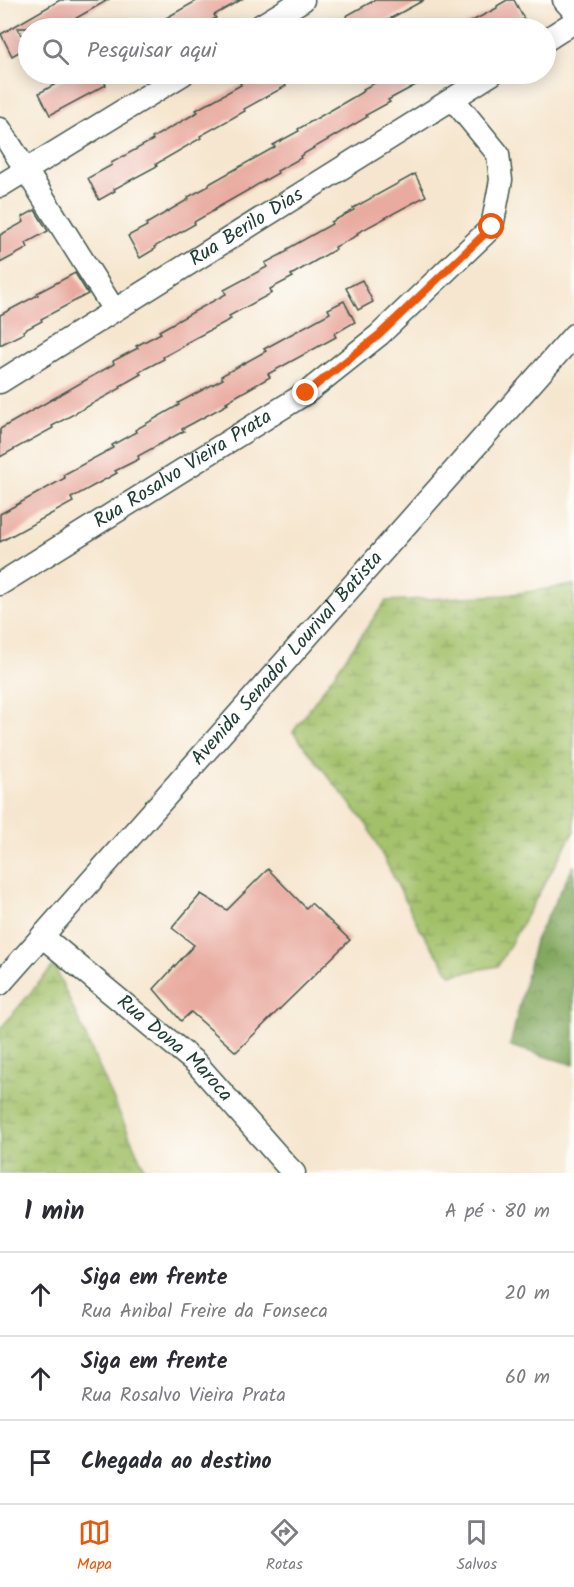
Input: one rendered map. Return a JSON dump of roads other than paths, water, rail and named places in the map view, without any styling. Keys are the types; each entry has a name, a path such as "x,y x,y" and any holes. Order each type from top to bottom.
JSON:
{"street":[{"path":"273,18 303,0"},
{"path":"564,0 574,10"},
{"path":"556,34 574,22"},
{"path":"0,186 167,84"},
{"name":"Rua Berilo Dias","path":"0,382 476,84"},
{"name":"Rua Rosalvo Vieira Prata","path":"0,584 306,393 379,335 492,227 501,180 498,154 453,99"},
{"path":"0,129 114,310"},
{"name":"Avenida Senador Lourival Batista","path":"0,984 570,346"},
{"name":"Rua Dona Maroca","path":"42,936 196,1063 294,1173"}]}
